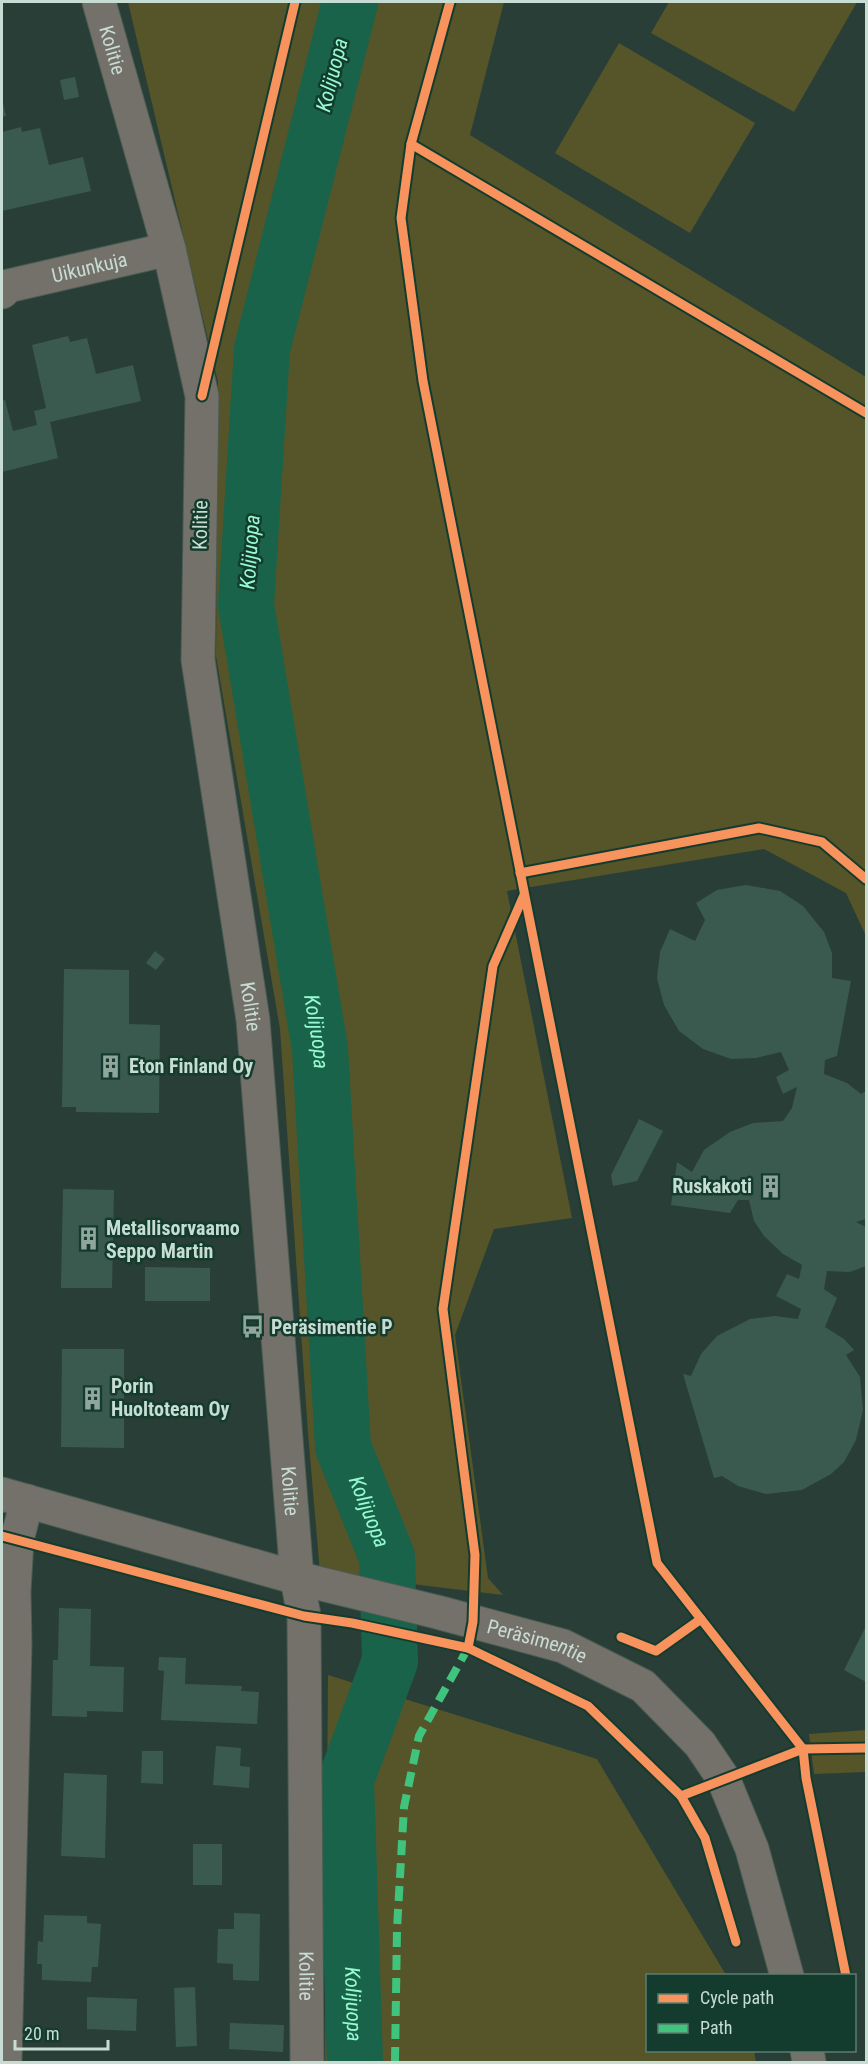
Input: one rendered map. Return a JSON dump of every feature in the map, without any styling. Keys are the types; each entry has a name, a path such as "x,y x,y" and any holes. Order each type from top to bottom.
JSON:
{"street":[{"name":"Kolitie","path":"99,2 169,249 202,396 198,660 252,1020 297,1578 304,1616 307,2062"},
{"name":"Uikunkuja","path":"4,288 169,249"},
{"name":"Peräsimentie","path":"14,1498 297,1578 564,1646 644,1686 700,1744 723,1778 752,1850 786,1974"},
{"path":"5,2062 4,1965 15,1645 8,1596 17,1540 14,1498"}],"shaded area":[{"path":"128,2 504,2 470,135 866,377 866,936 846,893 764,849 507,891 572,1218 494,1229 455,1335 488,1578 503,1595 320,1573 280,1029 216,656 218,382"},
{"path":"669,2 857,2 794,112 651,33"},
{"path":"619,43 755,123 690,233 555,153"},
{"path":"328,1675 597,1759 725,1974 646,1974 646,2052 754,2052 756,2062 325,2062"},
{"path":"866,1730 866,1772 814,1774 809,1734"}],"building":[{"path":"75,77 79,97 64,100 60,80"},
{"path":"2,99 6,116 2,117"},
{"path":"21,127 22,132 40,128 49,165 83,157 91,191 2,211 2,132"},
{"path":"68,336 70,342 87,338 96,374 133,365 141,401 50,422 58,458 2,472 2,401 5,400 13,431 37,425 34,411 46,408 32,345"},
{"name":"Ruskakoti","path":"746,885 780,891 803,906 824,932 832,953 832,978 851,981 837,1056 825,1060 824,1074 847,1083 861,1094 866,1091 866,1219 856,1222 866,1227 866,1266 850,1272 827,1271 824,1289 837,1298 825,1327 844,1339 854,1350 846,1355 860,1377 863,1410 856,1440 844,1462 831,1474 802,1490 766,1494 738,1486 722,1476 714,1478 683,1374 691,1376 701,1354 717,1336 750,1319 775,1316 798,1319 801,1309 776,1296 787,1274 799,1279 802,1265 783,1254 764,1236 754,1221 749,1200 738,1200 730,1213 671,1205 677,1162 692,1172 704,1150 730,1132 753,1123 783,1121 792,1108 797,1087 783,1094 776,1077 789,1070 781,1052 756,1058 731,1059 703,1049 679,1031 664,1005 657,978 660,952 670,929 695,941 705,920 696,903 717,890"},
{"path":"155,951 165,959 156,970 146,963"},
{"name":"Eton Finland Oy","path":"64,969 129,970 129,1024 160,1025 159,1113 76,1112 76,1107 62,1107"},
{"path":"639,1119 663,1131 637,1181 613,1186 611,1175"},
{"name":"Metallisorvaamo Seppo Martin","path":"63,1189 114,1190 112,1288 61,1288"},
{"path":"145,1267 210,1268 210,1301 145,1301"},
{"name":"Porin Huoltoteam Oy","path":"62,1349 124,1349 124,1448 61,1447"},
{"path":"59,1608 91,1609 90,1666 124,1667 123,1712 87,1711 87,1717 52,1716 53,1660 58,1660"},
{"path":"866,1626 866,1682 844,1670"},
{"path":"159,1657 186,1658 185,1684 242,1686 241,1691 259,1692 257,1724 161,1720 164,1671 158,1670"},
{"path":"216,1746 241,1748 240,1766 250,1767 249,1788 213,1785"},
{"path":"142,1751 163,1751 163,1784 141,1783"},
{"path":"64,1773 107,1775 105,1858 61,1856"},
{"path":"193,1844 222,1844 222,1885 193,1885"},
{"path":"234,1913 260,1914 259,1981 233,1980 233,1964 217,1963 218,1929 234,1929"},
{"path":"44,1915 87,1916 87,1923 101,1924 98,1967 92,1967 91,1982 42,1980 42,1964 37,1964 38,1941 43,1942"},
{"path":"195,1987 197,2046 176,2047 174,1988"},
{"path":"87,1997 137,1999 136,2031 87,2029"},
{"path":"230,2023 284,2025 283,2052 229,2049"}],"waterway":[{"name":"Kolijuopa","path":"350,2 262,349 246,605 320,1049 343,1447 387,1557 390,1661 346,1780 355,2062"}],"marked path":[{"path":"395,2062 397,1929 404,1807 419,1736 468,1648"}],"cycle path":[{"path":"202,396 295,2"},
{"path":"450,2 411,144 401,218 423,381 657,1563 803,1749 806,1778 846,1974"},
{"path":"411,144 866,413"},
{"path":"520,873 759,828 822,842 866,879"},
{"path":"468,1648 473,1622 475,1555 443,1309 493,966 524,895"},
{"path":"2,1536 304,1616 352,1623 468,1648 588,1706 681,1796 803,1749 866,1748"},
{"path":"621,1637 656,1651 701,1619"},
{"path":"681,1796 705,1838 736,1942"}],"place":[{"name":"Eton Finland Oy","path":"111,1066"},
{"name":"Ruskakoti","path":"770,1186"},
{"name":"Metallisorvaamo Seppo Martin","path":"88,1239"},
{"name":"Peräsimentie P","path":"253,1327"},
{"name":"Porin Huoltoteam Oy","path":"93,1398"}]}
